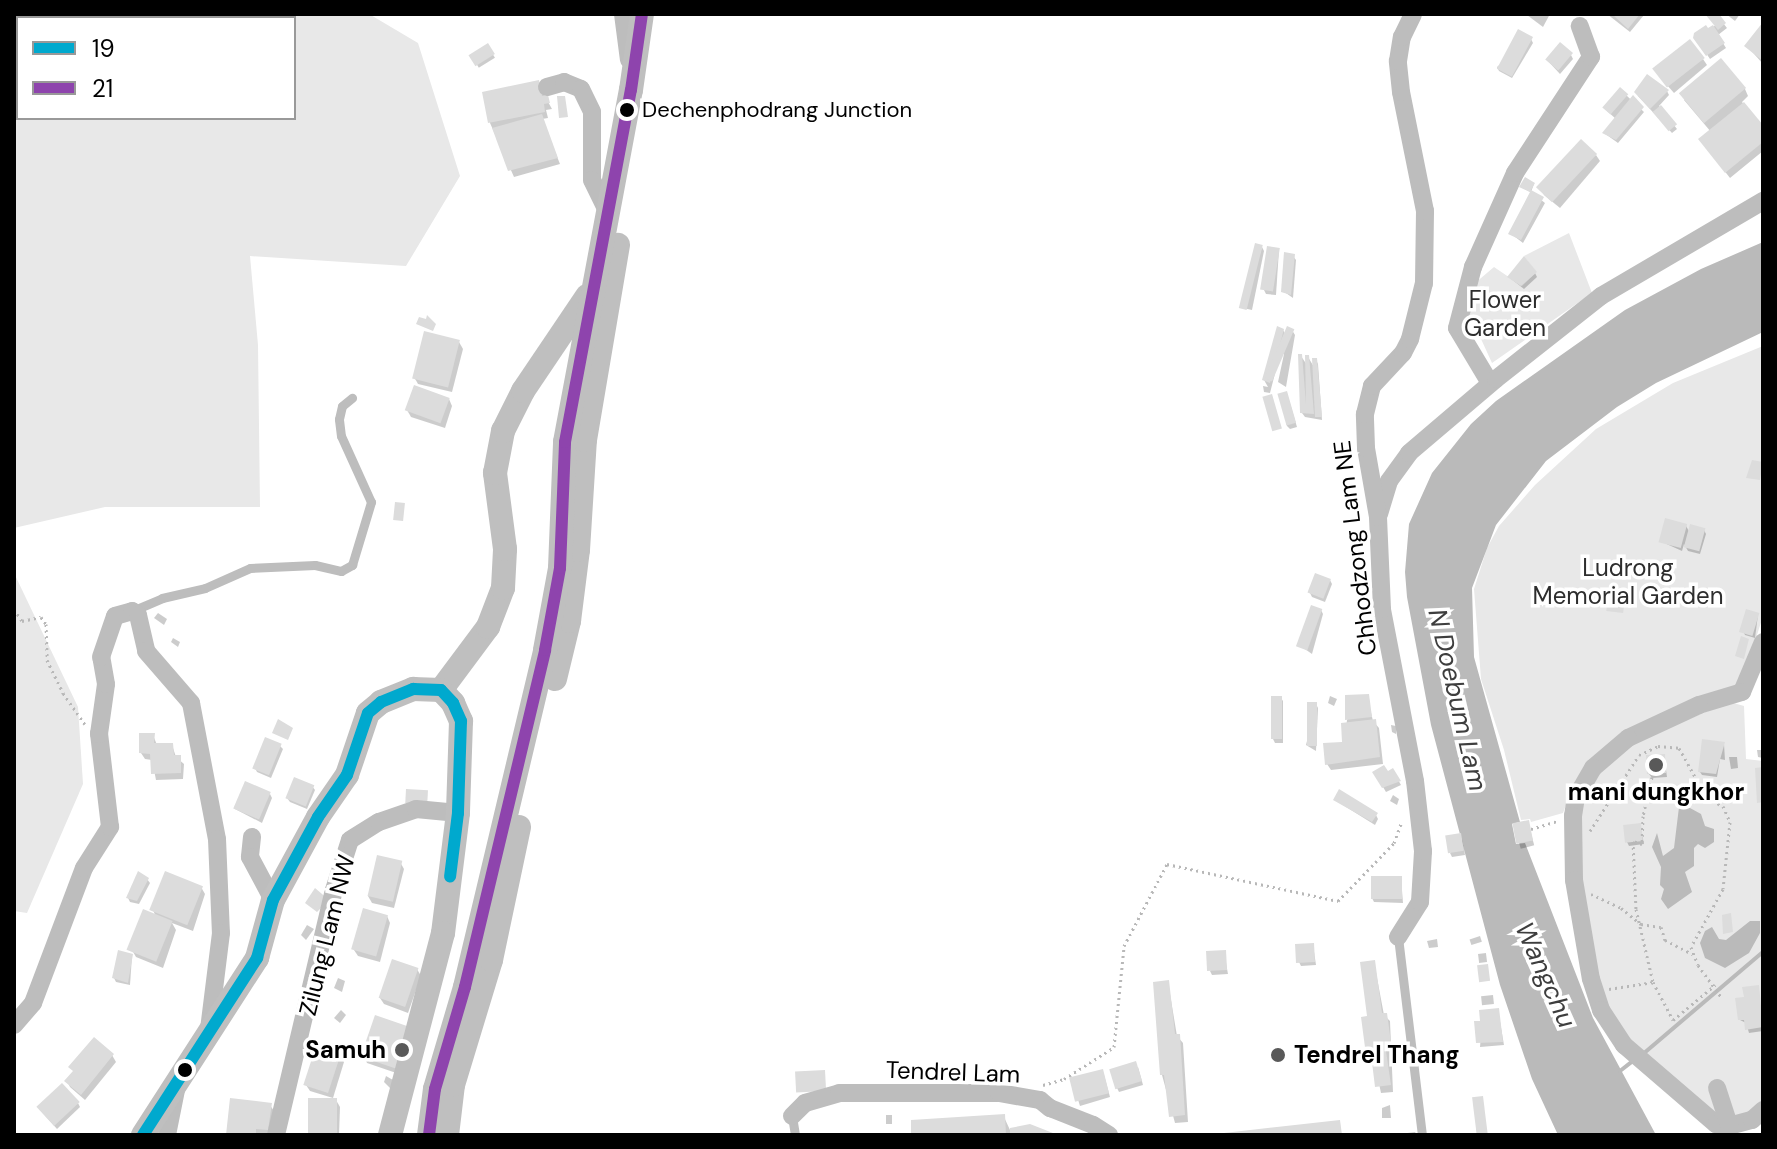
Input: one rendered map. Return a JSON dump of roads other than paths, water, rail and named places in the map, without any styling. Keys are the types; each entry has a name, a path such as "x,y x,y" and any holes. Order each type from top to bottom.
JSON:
{"main road":[{"path":"429,1135 435,1089 465,987 543,659 560,568 565,442 631,90 642,14"},
{"path":"447,1135 453,1085 491,960 531,773 569,621 578,550 585,440 659,14"},
{"path":"441,690 488,627 503,588 505,549 495,473 503,431 523,391 593,287"},
{"path":"143,1135 257,958 273,900 318,817 347,775 368,713 381,702 413,689 441,690 453,703 461,721 458,813 443,933 390,1135"}],"street":[{"path":"623,14 631,90"},
{"name":"Chhodzong Lam NE","path":"1398,937 1420,902 1425,872 1415,781 1382,609 1378,517 1366,448 1365,414 1372,386 1403,353 1410,339 1424,283 1425,211 1401,92 1398,61 1402,37 1413,14"},
{"path":"1490,383 1457,328 1473,267 1515,173 1591,57 1580,26"},
{"path":"547,87 564,82 581,89 592,112 592,180 608,213"},
{"path":"1378,517 1389,481 1409,453 1490,383 1601,296 1763,201"},
{"path":"14,1025 33,1003 78,881 110,827 99,734 106,684 101,657 115,616 132,611 138,615 146,651 191,703 217,839 221,933 208,1033"},
{"path":"1763,642 1739,692 1699,705 1628,738 1593,768 1576,797 1573,816 1574,880 1591,979 1601,1010 1624,1045 1716,1124 1729,1126 1752,1120 1763,1110"},
{"name":"Zilung Lam NW","path":"276,1135 334,890 350,840 379,822 416,809 458,813"},
{"path":"252,837 250,857 273,900"},
{"path":"167,1135 177,1084"},
{"path":"1717,1088 1729,1126"},
{"name":"Tendrel Lam","path":"792,1116 805,1103 839,1093 961,1091 1040,1100 1050,1108 1093,1125 1109,1135"}],"lane":[{"path":"132,611 162,598 205,588 250,568 315,565 341,571 352,565 371,502 341,436 339,419 342,406 352,398"},
{"name":"Chhodzong Lam NE","path":"1398,937 1422,1135"},
{"path":"792,1116 795,1135"}],"water":[{"path":"1763,242 1763,332 1656,383 1617,407 1546,461 1496,525 1472,588 1474,657 1520,822 1512,824 1516,844 1525,843 1593,1018 1656,1135 1558,1135 1532,1079 1500,985 1431,725 1407,597 1405,572 1409,524 1432,473 1471,424 1496,401 1625,310 1701,269"},
{"path":"1679,807 1701,814 1705,826 1714,829 1714,842 1705,848 1698,844 1694,848 1694,866 1685,872 1692,892 1668,909 1661,899 1664,889 1660,885 1661,867 1652,847 1657,833 1663,856 1674,848"},
{"path":"1750,921 1760,921 1760,933 1749,953 1725,968 1705,958 1700,943 1705,931 1712,927 1719,939 1726,940"}],"waterway":[{"path":"1643,1054 1763,952"},
{"path":"1620,1071 1633,1061"}],"place":[{"name":"Dechenphodrang Junction","path":"627,110"},
{"name":"mani dungkhor","path":"1656,765"},
{"name":"Samuh","path":"402,1050"},
{"name":"Tendrel Thang","path":"1278,1055"}],"park label":[{"name":"Flower Garden","path":"1505,314"},
{"name":"Ludrong Memorial Garden","path":"1628,582"}],"water label":[{"name":"N Doebum Lam","path":"1457,700"},
{"name":"Wangchu","path":"1545,975"}]}
